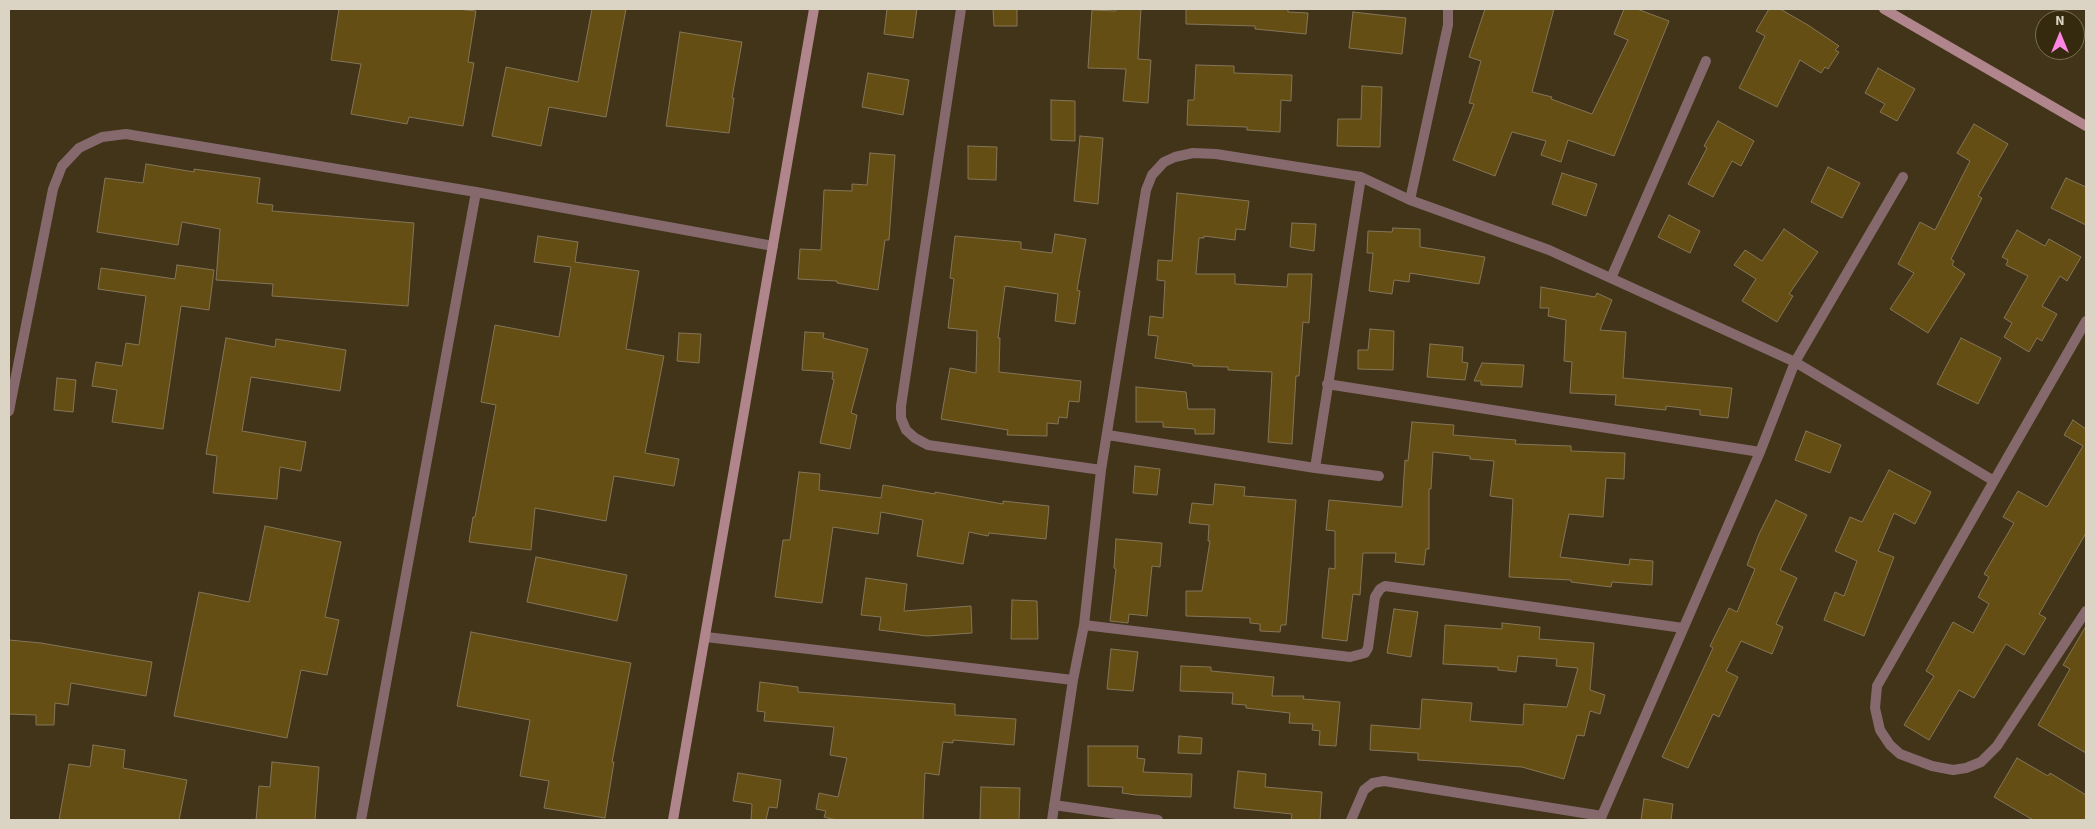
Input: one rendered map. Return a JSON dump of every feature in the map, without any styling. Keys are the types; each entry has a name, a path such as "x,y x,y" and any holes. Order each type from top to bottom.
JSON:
{"street":[{"path":"673,820 814,9"},
{"path":"961,9 902,397 901,418 906,430 915,438 928,445 1101,470"},
{"path":"1410,200 1448,25 1448,9"},
{"path":"1884,9 2086,126"},
{"path":"1611,278 1706,61"},
{"path":"9,411 53,189 62,166 79,148 102,137 126,134 476,192 773,246"},
{"path":"1052,820 1084,625 1101,470 1146,190 1152,175 1164,162 1175,157 1193,154 1216,154 1361,177 1410,200 1549,250 1795,362 1994,481"},
{"path":"1315,468 1361,177"},
{"path":"1351,820 1364,790 1373,783 1384,781 1601,818 1760,452 1795,362 1903,177"},
{"path":"361,820 476,192"},
{"path":"2086,321 1877,686 1875,708 1880,730 1890,745 1900,754 1932,766 1953,770 1966,768 1981,762 1997,746 2086,611"},
{"path":"1327,384 1760,452"},
{"path":"1108,435 1315,468 1379,476"},
{"path":"1084,625 1350,657 1364,653 1368,648 1375,597 1380,589 1385,586 1683,628"},
{"path":"706,638 1074,680"},
{"path":"1054,805 1158,820"}],"building":[{"path":"339,9 457,9 476,11 468,62 474,63 463,126 409,117 407,124 351,114 361,64 331,60"},
{"path":"592,9 626,9 606,117 549,107 541,146 492,136 506,67 578,82"},
{"path":"887,9 917,9 913,38 884,34"},
{"path":"993,9 1017,9 1017,26 994,26"},
{"path":"1116,9 1141,9 1138,59 1151,60 1148,103 1123,101 1126,69 1088,68 1092,10 1116,11"},
{"path":"1186,9 1288,9 1288,12 1308,13 1306,34 1255,29 1255,26 1186,24"},
{"path":"1485,9 1554,9 1532,92 1552,97 1551,99 1592,114 1628,40 1614,34 1624,9 1637,9 1669,21 1614,156 1568,140 1561,162 1541,155 1546,141 1512,132 1495,176 1453,160 1474,104 1469,103 1481,61 1469,57"},
{"path":"1769,9 1780,9 1839,46 1835,50 1839,52 1828,69 1825,67 1821,73 1800,60 1777,107 1739,88 1765,36 1756,31"},
{"path":"1353,12 1406,18 1402,54 1349,48"},
{"path":"680,32 742,42 732,98 734,98 729,133 666,126"},
{"path":"1196,65 1234,66 1234,73 1292,75 1291,101 1281,100 1280,132 1247,130 1247,127 1187,125 1188,100 1194,100"},
{"path":"1878,68 1915,89 1897,121 1880,112 1885,104 1865,93"},
{"path":"868,73 909,80 903,115 862,107"},
{"path":"1362,86 1382,87 1380,147 1337,146 1338,119 1361,119"},
{"path":"1051,100 1075,101 1075,141 1051,140"},
{"path":"1718,121 1754,141 1741,166 1732,161 1713,197 1688,184 1707,148 1704,146"},
{"path":"1974,124 2008,144 1978,196 1982,198 1951,259 1954,261 1952,265 1965,274 1928,333 1890,309 1914,273 1898,264 1920,222 1935,230 1970,161 1957,153"},
{"path":"1080,136 1103,138 1098,204 1074,201"},
{"path":"968,146 997,147 996,180 968,179"},
{"path":"870,153 895,155 889,240 885,240 878,290 837,283 837,281 798,279 800,249 821,250 824,190 852,191 852,184 867,185"},
{"path":"146,164 194,172 194,169 260,178 257,203 273,205 272,211 414,223 408,306 272,296 273,284 216,280 220,229 182,222 178,245 97,232 105,178 143,183"},
{"path":"1828,167 1860,183 1842,218 1811,202"},
{"path":"1562,173 1597,184 1586,216 1552,204"},
{"path":"2066,178 2086,187 2086,225 2051,208"},
{"path":"1177,193 1249,201 1245,230 1236,229 1235,240 1204,236 1204,238 1199,238 1196,274 1235,274 1235,284 1287,287 1288,274 1312,274 1309,323 1303,322 1299,376 1296,376 1292,444 1268,442 1272,372 1228,370 1228,367 1193,366 1193,364 1155,358 1158,336 1148,335 1150,316 1163,318 1165,281 1157,280 1158,260 1172,261"},
{"path":"1669,215 1700,231 1690,253 1658,237"},
{"path":"1292,223 1316,224 1314,251 1290,247"},
{"path":"1393,228 1420,229 1420,247 1485,257 1479,284 1410,273 1409,282 1394,280 1392,294 1369,291 1373,253 1367,253 1368,231 1392,232"},
{"path":"1784,229 1818,252 1789,294 1793,296 1777,322 1742,301 1756,279 1734,265 1745,250 1762,261"},
{"path":"2017,230 2045,246 2049,239 2081,257 2067,281 2060,276 2042,306 2057,314 2042,341 2037,338 2029,352 2004,337 2012,323 2004,318 2028,276 2006,265 2008,260 2002,257"},
{"path":"1055,234 1086,239 1077,290 1080,291 1075,324 1055,321 1058,294 1005,286 998,338 1000,338 999,372 1081,381 1079,402 1069,401 1067,418 1059,417 1058,424 1047,423 1047,436 1007,435 1008,430 941,419 950,368 976,373 977,331 948,328 954,279 950,278 955,236 1021,242 1021,249 1052,253"},
{"path":"538,236 578,242 575,262 639,271 626,349 664,356 645,453 679,459 674,486 614,476 606,521 535,508 531,550 469,542 496,405 481,402 495,325 559,337 571,267 534,262"},
{"path":"177,265 214,270 209,310 181,306 163,429 112,422 117,390 92,386 96,362 122,366 126,343 139,345 146,296 98,289 101,268 175,279"},
{"path":"1541,287 1595,297 1597,293 1612,300 1600,330 1626,332 1623,378 1732,388 1728,418 1700,415 1700,410 1666,406 1666,410 1615,405 1616,395 1570,393 1572,362 1564,361 1566,320 1548,316 1549,308 1540,308"},
{"path":"1370,329 1394,331 1393,370 1358,369 1358,350 1368,350"},
{"path":"805,332 824,333 823,338 868,349 851,413 857,415 850,449 820,443 834,380 832,379 833,372 802,370"},
{"path":"679,333 701,334 699,363 677,361"},
{"path":"226,338 275,347 276,339 346,350 340,391 251,377 242,431 306,442 301,471 280,467 277,499 213,493 217,456 206,454"},
{"path":"1961,338 2001,358 1978,404 1937,384"},
{"path":"1430,344 1463,347 1462,362 1468,363 1465,380 1427,377"},
{"path":"1482,363 1524,365 1522,387 1481,385 1481,381 1474,381"},
{"path":"57,378 76,380 73,412 54,410"},
{"path":"1136,387 1186,392 1188,409 1215,409 1214,434 1195,434 1195,429 1163,427 1163,422 1136,422"},
{"path":"2073,420 2086,429 2086,533 2039,614 2046,618 2024,655 2006,644 1974,698 1959,690 1929,740 1904,725 1934,676 1926,671 1953,622 1973,633 1989,604 1978,597 1989,577 1984,574 2014,523 2003,517 2018,491 2047,507 2083,446 2064,435"},
{"path":"1412,422 1454,425 1453,435 1516,440 1515,444 1571,446 1571,451 1625,453 1624,479 1606,478 1603,517 1569,514 1560,557 1629,565 1630,559 1653,561 1652,585 1612,582 1611,587 1571,582 1571,580 1509,577 1513,499 1490,496 1494,461 1470,459 1470,456 1433,452 1431,489 1429,489 1429,549 1426,549 1424,565 1395,562 1396,553 1363,553 1360,595 1353,594 1347,641 1322,638 1329,568 1335,569 1335,531 1326,530 1329,500 1402,507 1405,460 1408,461"},
{"path":"1806,431 1841,445 1830,473 1795,460"},
{"path":"1135,466 1160,469 1157,495 1133,493"},
{"path":"1889,470 1931,492 1915,524 1894,513 1878,551 1894,557 1864,636 1824,620 1835,592 1844,596 1857,561 1835,551 1850,517 1862,522"},
{"path":"799,472 820,474 819,490 881,498 883,485 1003,504 1003,501 1049,506 1046,539 989,533 988,536 969,532 963,564 917,556 923,520 881,512 878,534 833,527 822,603 775,597 783,540 790,540"},
{"path":"1215,484 1245,487 1244,496 1296,500 1286,625 1281,625 1280,632 1260,631 1260,624 1250,623 1250,618 1186,616 1186,591 1202,591 1210,541 1208,541 1209,525 1189,523 1192,503 1213,505"},
{"path":"1776,500 1807,515 1780,570 1797,578 1776,624 1783,627 1772,654 1741,641 1726,671 1738,677 1719,717 1713,714 1688,768 1662,757 1713,648 1710,646 1729,608 1737,612 1755,569 1747,565 1759,534"},
{"path":"265,526 341,542 325,617 339,620 327,675 301,670 287,738 174,716 199,592 249,602"},
{"path":"1116,539 1162,543 1160,567 1152,566 1147,616 1129,614 1128,623 1110,621 1116,569 1114,568"},
{"path":"536,557 627,575 617,621 527,602"},
{"path":"866,578 907,584 904,611 971,606 972,633 927,636 879,630 881,617 861,615"},
{"path":"1012,600 1037,601 1038,639 1011,639"},
{"path":"1394,609 1418,612 1411,657 1387,653"},
{"path":"1502,623 1540,627 1539,639 1594,643 1590,690 1605,695 1600,714 1590,711 1584,736 1577,735 1564,779 1522,767 1418,760 1418,753 1370,750 1371,725 1420,729 1422,699 1472,703 1470,721 1523,725 1524,704 1567,707 1578,668 1556,666 1557,659 1518,656 1516,672 1498,670 1498,667 1443,664 1445,625 1502,629"},
{"path":"2086,626 2086,753 2038,725 2070,669 2063,665"},
{"path":"471,632 631,663 612,762 614,762 605,818 544,808 549,781 520,776 530,720 457,706"},
{"path":"9,640 41,643 152,662 146,696 71,683 68,705 55,703 54,725 36,725 36,715 9,714"},
{"path":"1111,649 1138,652 1133,691 1107,689"},
{"path":"1181,666 1211,667 1211,671 1274,677 1272,696 1304,696 1303,699 1340,702 1336,746 1319,745 1320,731 1312,730 1313,724 1289,723 1290,713 1246,708 1246,705 1232,704 1233,693 1180,691"},
{"path":"760,682 798,687 798,692 955,704 955,715 1016,719 1014,745 953,740 953,743 943,742 939,775 925,773 923,820 836,820 824,817 826,811 816,809 819,793 838,797 847,758 830,755 834,727 764,721 765,712 757,711"},
{"path":"1179,736 1202,738 1201,754 1178,753"},
{"path":"93,745 125,750 123,768 187,780 179,820 59,820 69,764 90,767"},
{"path":"1088,746 1138,746 1137,758 1145,759 1143,772 1192,774 1191,797 1136,795 1122,793 1123,787 1088,786"},
{"path":"2017,758 2048,776 2050,773 2086,795 2086,820 2033,820 1994,797"},
{"path":"272,762 319,767 315,820 256,820 259,786 270,787"},
{"path":"1238,771 1266,774 1265,787 1322,792 1320,820 1291,820 1292,814 1234,808"},
{"path":"738,773 781,780 777,808 769,807 766,820 751,820 752,804 733,801"},
{"path":"981,787 1020,788 1019,820 980,820"},
{"path":"1644,799 1673,804 1671,820 1641,820"}]}
